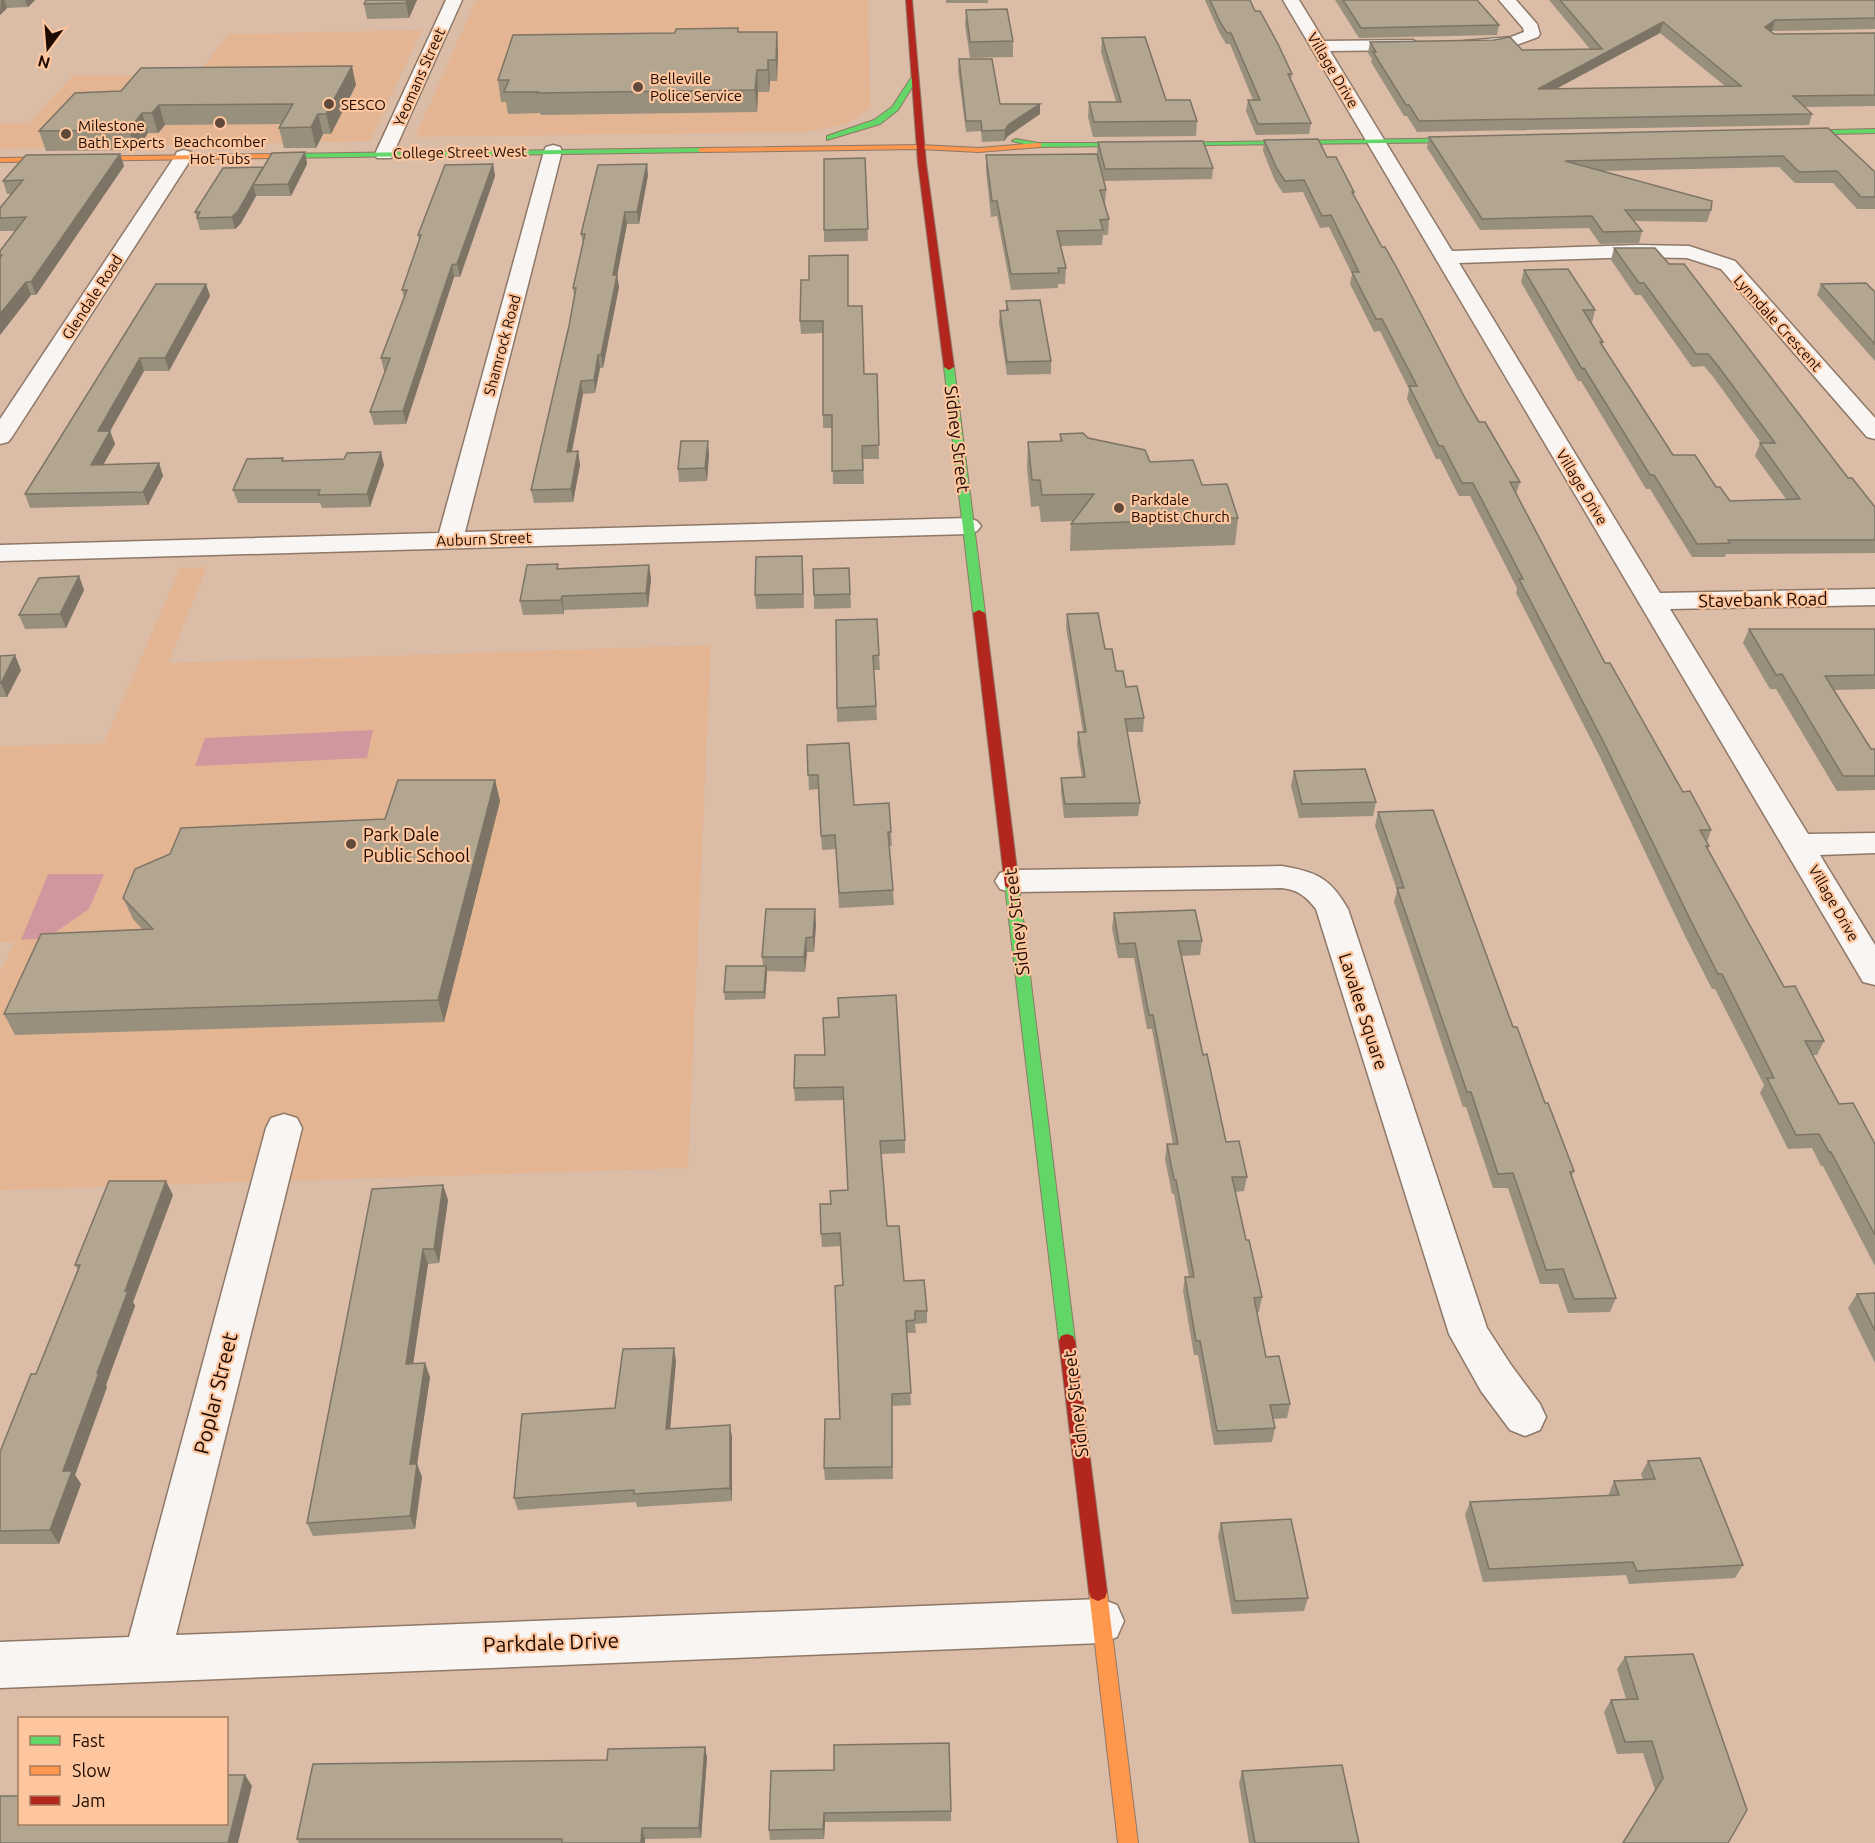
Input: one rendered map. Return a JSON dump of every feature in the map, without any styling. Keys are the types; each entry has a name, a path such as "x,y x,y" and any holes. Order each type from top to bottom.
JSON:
{"main road":[{"name":"Sidney Street","path":"909,0 920,147 1128,1843"},
{"path":"760,148 806,144 839,136 877,122 895,108 914,79"},
{"path":"1768,134 1875,131"},
{"name":"College Street West","path":"0,160 760,148 920,147 944,150 1038,145 1483,140"}],"street":[{"name":"Yeomans Street","path":"384,153 454,0"},
{"name":"Village Drive","path":"1291,0 1875,973"},
{"path":"1457,44 1512,42 1525,39 1532,34 1531,27 1507,0"},
{"path":"1318,46 1434,44"},
{"name":"Shamrock Road","path":"450,540 553,151"},
{"name":"Glendale Road","path":"0,437 183,156"},
{"name":"Lynndale Crescent","path":"1445,257 1637,250 1689,252 1728,265 1875,432"},
{"name":"Auburn Street","path":"0,552 968,526"},
{"name":"Stavebank Road","path":"1650,601 1875,597"},
{"path":"1800,845 1875,843"},
{"name":"Lavalee Square","path":"1011,881 1282,877 1300,879 1321,890 1332,909 1469,1334 1496,1378 1525,1417"},
{"name":"Poplar Street","path":"147,1658 284,1128"},
{"name":"Parkdale Drive","path":"0,1665 1101,1621"}],"shaded area":[{"path":"476,0 868,0 870,109 846,124 805,132 415,137"},
{"path":"422,30 370,141 0,149 0,123 29,123 73,75 197,75 228,34"},
{"name":"Park Dale Public School","path":"207,567 168,663 711,645 688,1168 0,1190 0,973 14,942 0,942 0,746 104,743 180,568"},
{"path":"373,730 367,758 195,766 205,738"},
{"path":"48,874 104,874 89,909 47,938 21,940"}],"building":[{"path":"366,0 407,0 406,3 364,4"},
{"path":"1210,0 1250,0 1255,11 1260,11 1292,74 1288,74 1311,123 1258,124 1248,100 1260,100 1231,33 1227,33 1220,22"},
{"path":"1343,0 1477,0 1499,25 1361,28"},
{"path":"1560,0 1875,0 1875,18 1775,20 1765,27 1774,34 1875,33 1875,95 1793,96 1812,114 1419,121 1409,105 1406,105 1373,52 1376,52 1370,42 1494,40 1510,37 1522,50 1602,49","holes":["1663,22 1741,86 1538,89"]},
{"path":"1007,9 1013,41 970,42 966,10"},
{"name":"Belleville Police Service","path":"738,28 738,32 777,32 776,60 768,60 768,70 757,70 755,90 504,92 509,80 498,80 513,35 675,33 676,29"},
{"path":"1145,37 1166,100 1190,100 1197,121 1094,122 1089,102 1121,102 1102,38"},
{"path":"959,59 992,59 1000,104 1040,104 1008,125 1005,130 982,131 981,121 966,121"},
{"path":"352,66 326,114 318,114 311,127 279,128 293,104 159,105 152,113 142,113 129,130 39,131 75,93 121,91 141,68"},
{"path":"1828,128 1875,172 1875,197 1861,197 1837,171 1799,172 1783,156 1565,161 1712,201 1711,210 1625,210 1642,231 1603,232 1592,216 1482,219 1429,137"},
{"path":"1318,139 1327,157 1336,157 1354,192 1352,192 1382,247 1385,247 1398,270 1466,400 1479,422 1485,422 1520,482 1510,482 1605,663 1610,663 1683,792 1690,791 1711,830 1700,830 1709,846 1706,846 1784,987 1795,986 1824,1041 1805,1041 1839,1104 1853,1103 1875,1144 1875,1235 1819,1134 1796,1135 1767,1078 1774,1078 1722,974 1718,974 1604,743 1519,579 1523,579 1473,483 1462,483 1443,446 1439,446 1409,386 1417,386 1382,319 1376,319 1352,272 1359,272 1331,215 1322,216 1304,180 1285,181 1264,140"},
{"path":"1203,141 1213,168 1105,169 1098,142"},
{"path":"305,152 288,184 253,185 272,153"},
{"path":"120,154 31,282 26,282 0,314 0,258 2,255 0,251 26,217 0,218 0,208 23,180 3,181 26,155"},
{"path":"1097,154 1106,190 1100,190 1109,219 1100,220 1103,230 1057,231 1066,268 1058,268 1059,273 1011,274 997,201 992,201 986,155"},
{"path":"865,158 868,229 824,230 824,159"},
{"path":"493,164 457,264 452,265 403,411 370,412 390,358 381,358 407,290 402,290 421,235 418,235 445,165"},
{"path":"647,164 637,212 625,212 613,275 617,275 594,380 581,381 567,452 578,451 571,489 531,490 569,326 576,288 573,288 585,234 581,234 598,165"},
{"path":"263,167 238,211 232,217 197,218 200,212 195,212 223,168"},
{"path":"1614,248 1655,248 1669,264 1684,264 1848,478 1852,478 1875,507 1875,540 1728,540 1730,543 1697,544 1654,475 1650,475 1584,368 1582,369 1524,270 1568,269 1595,310 1583,310 1603,342 1600,342 1673,455 1695,455 1716,487 1720,487 1730,501 1800,499 1760,443 1775,443 1718,366 1708,354 1696,354 1644,283 1639,283"},
{"path":"848,255 848,306 862,306 864,374 877,374 879,445 862,446 863,470 832,471 832,415 823,415 823,321 800,321 801,280 809,280 809,256"},
{"path":"1866,283 1875,292 1875,344 1821,284"},
{"path":"156,284 206,284 165,358 140,358 98,431 110,431 91,465 159,463 143,492 25,494"},
{"path":"1040,300 1051,361 1007,362 1000,311 1008,310 1006,301"},
{"path":"1083,433 1088,438 1145,450 1150,462 1193,460 1202,485 1227,484 1238,518 1071,524 1094,494 1042,495 1040,480 1032,480 1028,442 1062,441 1060,434"},
{"path":"681,441 708,441 705,468 678,469"},
{"path":"381,452 367,494 318,495 320,490 233,490 247,459 283,458 282,461 344,459 347,453"},
{"path":"802,556 803,594 755,595 756,557"},
{"path":"558,564 557,569 649,565 646,593 562,596 561,600 520,601 527,565"},
{"path":"849,568 850,594 814,595 813,569"},
{"path":"79,576 60,614 19,615 39,578"},
{"path":"1098,613 1105,649 1112,649 1116,671 1123,671 1126,687 1137,686 1144,718 1125,719 1140,803 1065,804 1061,778 1085,777 1078,732 1086,732 1067,614"},
{"path":"877,619 879,655 873,656 876,706 837,708 836,620"},
{"path":"1749,629 1875,629 1875,675 1825,676 1871,749 1875,749 1875,776 1843,776 1782,674 1776,675"},
{"path":"15,655 1,683 0,683 0,656"},
{"path":"849,743 854,805 889,803 891,832 888,832 893,890 839,893 835,835 821,836 818,775 808,775 807,745"},
{"path":"1365,769 1376,802 1302,804 1294,771"},
{"path":"398,780 495,780 438,1000 4,1014 41,934 153,929 123,898 135,869 170,854 181,828 385,819"},
{"path":"1433,810 1513,1027 1517,1027 1545,1103 1548,1103 1574,1171 1570,1172 1616,1298 1574,1299 1563,1269 1546,1270 1513,1173 1498,1174 1471,1092 1467,1092 1397,888 1404,888 1378,812"},
{"path":"766,909 815,909 813,937 806,938 804,957 762,957"},
{"path":"1195,910 1202,941 1178,941 1203,1055 1207,1054 1226,1142 1239,1141 1247,1177 1232,1177 1262,1297 1254,1298 1266,1357 1279,1356 1290,1404 1270,1405 1275,1428 1217,1431 1200,1341 1196,1341 1185,1277 1194,1277 1167,1144 1178,1144 1153,1015 1149,1015 1135,943 1119,944 1114,913"},
{"path":"726,966 766,966 764,992 724,992"},
{"path":"896,995 905,1140 880,1141 887,1226 899,1226 904,1281 924,1280 927,1311 915,1311 915,1320 906,1321 911,1393 892,1394 892,1467 824,1468 825,1419 840,1419 835,1286 843,1285 840,1233 821,1234 820,1204 831,1204 830,1191 848,1190 843,1087 794,1088 795,1055 825,1055 823,1018 839,1017 838,998"},
{"path":"109,1181 166,1181 125,1291 128,1291 63,1471 72,1471 50,1530 0,1531 0,1452 31,1374 36,1374 80,1265 75,1265"},
{"path":"443,1185 434,1249 423,1249 406,1364 425,1363 410,1464 417,1464 410,1516 307,1523 372,1189"},
{"path":"1875,1293 1875,1331 1857,1294"},
{"path":"674,1348 666,1429 730,1425 730,1488 634,1494 634,1490 514,1498 522,1414 615,1408 623,1349"},
{"path":"1700,1458 1743,1565 1637,1571 1633,1562 1489,1569 1470,1502 1619,1495 1614,1481 1655,1479 1648,1461"},
{"path":"1291,1519 1308,1598 1235,1601 1221,1523"},
{"path":"1693,1654 1747,1810 1728,1843 1623,1843 1663,1778 1652,1741 1625,1742 1611,1700 1638,1699 1625,1657"},
{"path":"949,1743 951,1811 824,1813 823,1829 769,1830 771,1771 834,1770 834,1745"},
{"path":"705,1747 699,1828 642,1828 641,1843 562,1843 562,1839 297,1839 313,1764 607,1760 608,1749"},
{"path":"1342,1765 1359,1843 1255,1843 1242,1771"},
{"path":"228,1775 245,1775 228,1843 0,1843 0,1796 18,1796 18,1825 228,1825"}],"traffic: fast":[{"path":"830,138 877,122 895,108 913,79"},
{"path":"1787,133 1875,131"},
{"path":"1016,141 1038,145 1164,145 1471,140"},
{"path":"277,156 701,150"},
{"path":"949,367 979,613"},
{"path":"1012,886 1067,1341"}],"traffic: slow":[{"path":"701,150 920,147 979,150 1038,145"},
{"path":"0,160 277,156"},
{"path":"1098,1592 1128,1843"}],"traffic: jam":[{"path":"909,0 922,163 949,367"},
{"path":"979,613 1012,886"},
{"path":"1067,1341 1098,1592"}],"place":[{"name":"Belleville Police Service","path":"638,87"},
{"name":"SESCO","path":"329,104"},
{"name":"Beachcomber Hot Tubs","path":"220,123"},
{"name":"Milestone Bath Experts","path":"66,134"},
{"name":"Parkdale Baptist Church","path":"1119,508"},
{"name":"Park Dale Public School","path":"351,844"}]}
